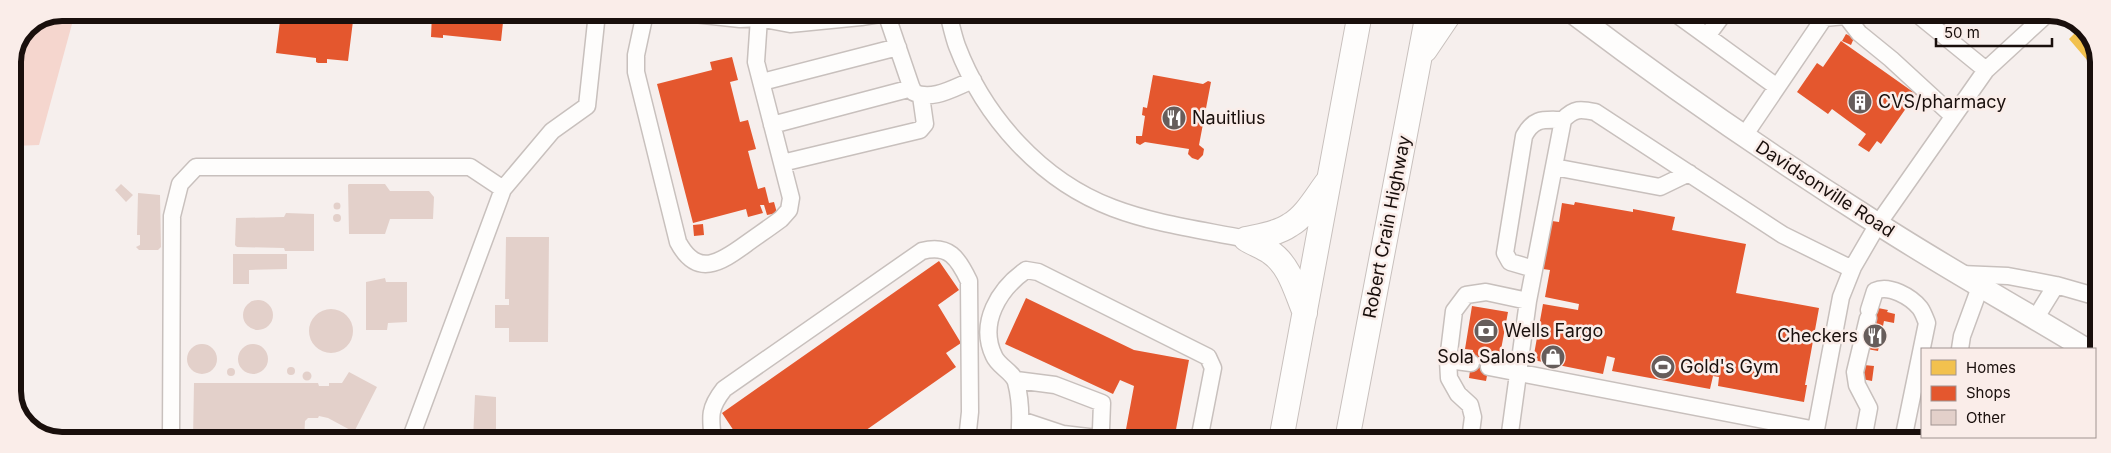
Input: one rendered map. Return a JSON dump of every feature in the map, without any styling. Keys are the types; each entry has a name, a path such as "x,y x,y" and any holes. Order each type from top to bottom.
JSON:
{"highway":[{"path":"1283,432 1359,21"},
{"name":"Robert Crain Highway","path":"1349,432 1426,21"},
{"path":"1418,62 1445,21"},
{"path":"1246,239 1279,231 1291,225 1330,178"},
{"path":"1246,239 1280,260 1287,270 1305,313"}],"main road":[{"name":"Davidsonville Road","path":"1584,21 1633,59 1744,136 1878,224 2078,347"}],"street":[{"path":"413,432 503,188 552,131 587,106 596,21"},
{"path":"643,21 636,55 636,72 678,242 685,255 695,262 708,264 722,261 781,219 789,210 791,198 756,62 759,21"},
{"path":"780,21 790,24 820,21"},
{"path":"782,163 920,130 925,124 917,92 889,21"},
{"path":"950,21 956,45 973,80 1001,124 1022,148 1078,192 1113,208 1150,219 1246,239"},
{"path":"1686,21 1778,87"},
{"path":"1706,36 1718,21"},
{"path":"1744,136 1822,21"},
{"path":"1844,21 1891,59 1953,116"},
{"path":"1926,21 1986,70"},
{"path":"1816,432 1841,298 1852,269 1878,224 1986,70 2037,21"},
{"path":"762,82 898,47"},
{"path":"772,125 917,92 934,95 973,80"},
{"path":"1510,432 1528,300 1563,120 1570,112 1580,109 1596,112 1783,235 1852,269"},
{"path":"1534,270 1510,262 1506,253 1524,136 1529,127 1538,121 1563,120"},
{"path":"171,432 172,216 180,184 196,167 470,167 503,188"},
{"path":"1554,167 1660,187 1688,173"},
{"path":"712,432 711,419 713,403 724,389 922,250 935,247 949,251 963,267 969,281 970,412 967,432"},
{"path":"1020,432 1021,420 1016,380 994,357 988,330 994,302 1013,278 1026,270 1038,272 1208,357 1213,368 1201,432"},
{"path":"1959,274 2008,276 2056,285 2090,295"},
{"path":"2035,319 2056,285"},
{"path":"1960,348 1962,336 1980,286"},
{"path":"1864,432 1869,408 1857,385 1855,372 1875,291 1881,288 1895,291 1911,299 1921,310 1927,323 1922,348"},
{"path":"1471,432 1474,417 1470,405 1458,394 1449,378 1448,360 1454,312 1466,295 1486,292 1528,300"},
{"path":"1905,432 1921,352"},
{"path":"1448,360 1471,363"},
{"path":"1489,367 1800,432"},
{"path":"1016,380 1055,385 1102,403 1099,432"},
{"path":"1021,420 1057,432"}],"shaded area":[{"path":"73,21 39,145 21,146 22,54 28,39 39,28 54,22"}],"building: Homes":[{"path":"2076,32 2080,35 2087,47 2089,58 2087,60 2069,39"}],"building: Shops":[{"path":"280,21 353,21 348,61 327,59 327,63 318,63 316,58 276,53"},
{"path":"432,21 503,21 501,41 443,35 443,38 431,37"},
{"path":"1846,34 1854,38 1851,45 1842,41"},
{"name":"CVS/pharmacy","path":"1841,41 1916,94 1881,144 1877,141 1869,152 1858,145 1866,134 1832,109 1828,114 1797,92 1817,63 1823,67"},
{"path":"732,57 738,80 730,82 740,122 748,120 756,149 748,151 758,189 765,187 769,203 774,202 777,213 767,215 764,205 760,205 763,213 748,217 746,209 693,223 657,84 712,70 710,62"},
{"name":"Nauitlius","path":"1153,75 1203,84 1208,81 1211,82 1199,145 1204,149 1203,155 1198,160 1188,154 1189,149 1145,142 1140,145 1136,143 1136,136 1142,136 1145,116 1142,115 1143,107 1147,108"},
{"path":"1575,202 1633,212 1633,209 1675,217 1672,230 1746,244 1736,293 1819,308 1805,385 1807,385 1804,402 1718,386 1719,377 1713,376 1710,389 1612,371 1615,358 1607,356 1603,374 1533,360 1543,304 1578,310 1579,304 1545,297 1550,270 1543,269 1552,221 1559,222 1562,203 1574,205"},
{"path":"703,224 704,235 694,236 693,225"},
{"path":"939,261 959,290 938,305 961,343 946,353 956,367 863,432 735,432 722,413"},
{"path":"1026,298 1134,350 1189,360 1176,432 1125,432 1134,386 1120,380 1113,394 1005,344"},
{"name":"Wells Fargo","path":"1472,306 1508,312 1500,355 1491,354 1486,381 1469,378 1473,350 1465,349"},
{"name":"Checkers","path":"1873,307 1888,310 1887,312 1895,314 1894,323 1884,321 1878,351 1867,349"},
{"path":"1864,365 1874,366 1872,381 1862,379"}],"building: Other":[{"path":"121,184 133,195 126,202 115,190"},
{"path":"349,184 385,184 390,191 429,191 434,197 433,219 390,219 385,234 349,234"},
{"path":"138,193 160,195 161,247 158,250 139,250 136,247 140,245 140,235 137,235"},
{"path":"337,202 341,206 337,210 333,206"},
{"path":"286,213 314,214 314,251 285,251 284,248 237,247 235,245 236,218 284,217"},
{"path":"337,214 341,218 337,222 333,218"},
{"path":"506,237 549,237 548,342 509,342 509,328 495,328 495,305 509,305 509,299 505,299"},
{"path":"233,254 287,254 287,269 249,270 249,284 233,284"},
{"path":"385,278 386,282 407,282 407,322 388,323 387,330 366,330 366,282"},
{"path":"258,300 269,304 273,315 269,326 258,330 247,326 243,315 247,304"},
{"path":"327,309 335,309 347,315 353,331 347,347 335,353 327,353 315,347 309,335 309,327 315,315"},
{"path":"202,344 213,348 217,359 213,370 202,374 191,370 187,359 191,348"},
{"path":"253,344 264,348 268,359 264,370 253,374 242,370 238,359 242,348"},
{"path":"291,367 295,371 291,375 287,371"},
{"path":"231,368 235,372 231,376 227,372"},
{"path":"307,372 311,376 307,380 303,376"},
{"path":"349,372 377,387 354,432 328,418 319,416 318,418 308,418 305,421 304,432 193,432 194,383 318,383 319,386 329,386 329,383 342,383"},
{"path":"475,395 496,397 496,432 473,432"}],"place":[{"name":"CVS/pharmacy","path":"1860,102"},
{"name":"Nauitlius","path":"1174,118"},
{"name":"Wells Fargo","path":"1486,331"},
{"name":"Checkers","path":"1875,336"},
{"name":"Sola Salons","path":"1553,357"},
{"name":"Gold's Gym","path":"1663,367"}]}
